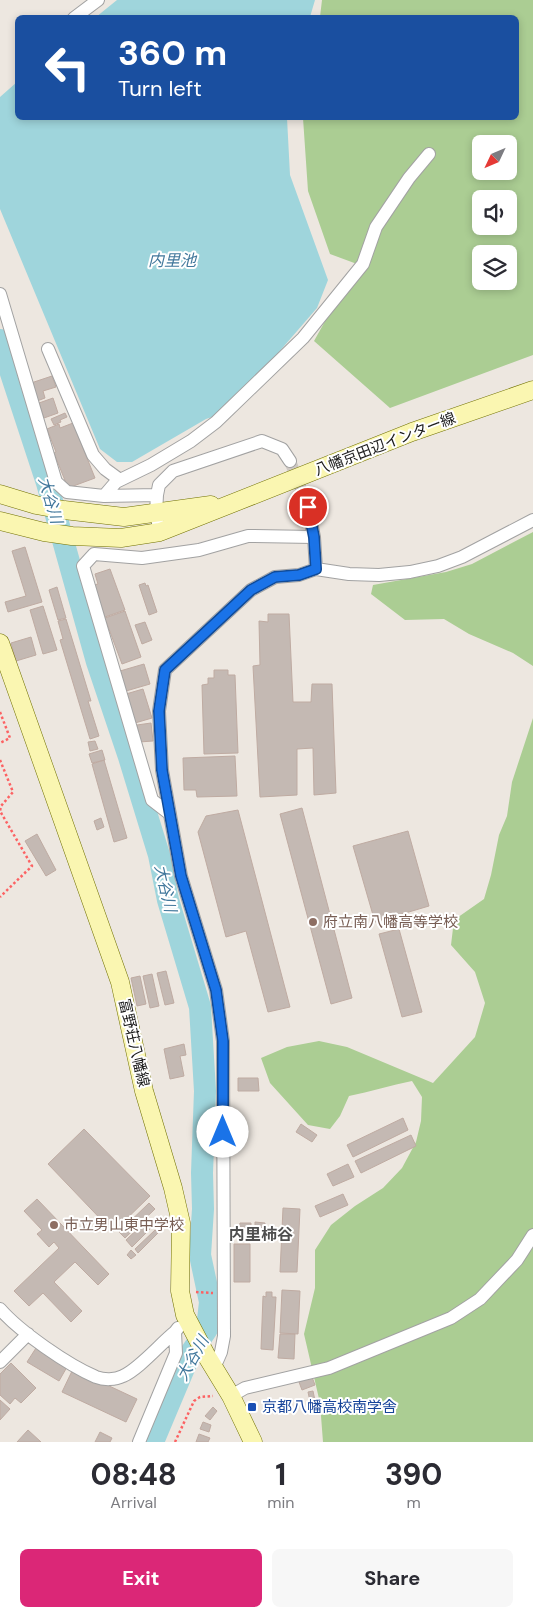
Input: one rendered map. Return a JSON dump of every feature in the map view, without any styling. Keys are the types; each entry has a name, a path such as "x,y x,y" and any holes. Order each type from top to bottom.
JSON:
{"main road":[{"name":"八幡京田辺インター線","path":"0,521 44,532 72,536 121,538 160,532 412,432 533,390"},
{"name":"八幡京田辺インター線","path":"0,494 36,505 124,517 238,501"},
{"name":"富野荘八幡線","path":"0,643 120,982 144,1091 173,1188 181,1223 180,1291 184,1325 210,1361 228,1391 253,1442"}],"street":[{"path":"78,15 98,0"},
{"path":"104,496 116,482 152,465 191,441 216,422 304,338 363,264 376,227 409,178 429,154"},
{"path":"0,294 56,482 67,492 104,496 156,494"},
{"path":"48,349 93,455 105,470 120,480"},
{"path":"160,532 156,512 156,494 158,485 173,471 262,441 282,449 290,461"},
{"path":"308,507 314,537 316,569"},
{"path":"210,1361 221,1352 224,1336 223,1041 216,990 181,876 162,770 159,711 165,670 251,590 275,577 299,575 316,569 380,576 438,566 462,557 533,520"},
{"path":"170,814 152,800 83,566 94,554 142,558 199,550 248,536 314,537"},
{"path":"228,1391 329,1368 451,1318 480,1299 517,1260 533,1236"},
{"path":"0,1309 51,1351 98,1378 111,1379 123,1376 147,1358 184,1325"},
{"path":"139,1442 176,1353 184,1325"},
{"path":"0,1362 28,1334"}],"path":[{"path":"0,712 10,738 0,743"},
{"path":"0,760 13,792 1,806 0,811 32,866 0,896"},
{"path":"180,1291 224,1294"},
{"path":"175,1442 194,1401 200,1397 212,1396 228,1391"}],"green space":[{"path":"322,0 533,0 533,355 390,408 314,341 357,264 330,254 308,191 303,120 519,120 519,15 320,15"},
{"path":"533,532 533,666 513,653 469,634 444,619 405,620 371,594 373,585 446,572 472,564"},
{"path":"533,718 533,1442 323,1442 320,1403 304,1334 315,1288 315,1250 331,1225 355,1206 383,1188 402,1168 416,1142 421,1121 422,1097 412,1081 349,1096 340,1116 330,1129 308,1125 270,1083 261,1058 287,1047 319,1041 347,1047 433,1083 475,1037 485,1003 475,972 451,945 454,920 484,899 499,835 507,816 512,782"}],"water":[{"path":"117,0 315,0 311,15 98,15"},
{"name":"内里池","path":"15,84 15,120 287,120 290,175 328,280 317,308 227,412 206,419 132,462 117,462 100,449 0,209 0,97"}],"building":[{"path":"52,376 56,387 43,391 45,398 37,401 31,383"},
{"path":"53,398 58,413 44,418 39,403"},
{"path":"65,413 67,417 54,425 51,419"},
{"path":"73,423 95,478 68,488 47,429 59,424 60,428"},
{"path":"25,547 42,602 8,612 5,602 26,596 12,551"},
{"path":"110,569 125,610 105,617 94,585 98,584 95,574"},
{"path":"145,583 146,586 148,585 157,612 149,615 139,585"},
{"path":"57,587 66,618 58,620 49,590"},
{"path":"43,606 57,650 43,654 30,610"},
{"path":"125,611 141,657 122,664 106,621 103,622 102,619"},
{"path":"268,614 289,614 293,702 311,702 312,684 332,684 336,793 314,795 313,748 297,749 297,795 260,797 253,666 260,665 259,621 268,622"},
{"path":"66,619 91,701 88,701 99,736 90,739 60,640 63,639 58,621"},
{"path":"145,622 152,640 142,644 135,625"},
{"path":"31,637 36,655 16,661 11,643"},
{"path":"144,664 150,684 126,691 120,671"},
{"path":"214,670 228,670 228,675 235,675 238,753 204,754 202,685 208,684 208,678 214,678"},
{"path":"143,689 152,718 135,723 126,694"},
{"path":"151,723 153,741 139,742 137,725"},
{"path":"95,741 98,749 90,751 88,742"},
{"path":"102,750 105,760 92,763 89,754"},
{"path":"235,756 237,796 197,797 196,790 184,790 183,758"},
{"path":"104,760 127,838 114,842 92,764"},
{"path":"302,808 352,998 331,1004 280,814"},
{"path":"238,810 290,1007 268,1012 246,931 226,937 198,832 206,816"},
{"path":"101,818 104,827 97,830 94,821"},
{"path":"408,831 429,906 375,922 353,846"},
{"path":"37,834 56,870 46,876 25,841"},
{"path":"399,929 422,1012 402,1017 379,934"},
{"path":"166,971 174,1003 165,1005 157,973"},
{"path":"152,974 159,1006 150,1008 143,976"},
{"path":"140,976 146,1004 137,1006 131,978"},
{"path":"184,1044 186,1055 180,1056 184,1076 170,1079 164,1049"},
{"path":"238,1078 258,1078 259,1091 238,1091"},
{"path":"403,1118 408,1130 353,1157 347,1145"},
{"path":"301,1124 317,1135 312,1142 296,1132"},
{"path":"84,1129 150,1196 113,1232 48,1164"},
{"path":"411,1135 416,1146 361,1173 355,1161"},
{"path":"348,1164 354,1177 333,1186 327,1174"},
{"path":"343,1194 348,1205 320,1217 315,1206"},
{"path":"37,1199 109,1274 98,1285 75,1262 54,1282 82,1311 71,1322 43,1293 29,1306 14,1291 59,1248 54,1242 49,1247 37,1234 42,1230 24,1211"},
{"path":"149,1203 155,1209 125,1238 119,1232"},
{"path":"283,1208 300,1209 297,1272 280,1272"},
{"path":"148,1219 154,1225 132,1247 126,1240"},
{"path":"255,1222 265,1223 265,1228 255,1228"},
{"path":"240,1223 251,1223 251,1228 239,1227"},
{"path":"155,1230 158,1233 138,1253 135,1249"},
{"path":"234,1244 250,1244 250,1282 234,1282"},
{"path":"131,1250 136,1255 131,1259 127,1255"},
{"path":"282,1290 300,1291 298,1334 280,1333"},
{"path":"266,1292 272,1292 272,1297 276,1297 273,1350 261,1349 263,1296 266,1297"},
{"path":"280,1334 295,1334 294,1359 278,1358"},
{"path":"36,1348 67,1367 59,1381 27,1362"},
{"path":"11,1363 36,1388 21,1403 15,1398 10,1404 0,1395 0,1374"},
{"path":"73,1369 137,1399 126,1422 62,1392"},
{"path":"312,1377 315,1385 302,1390 299,1382"},
{"path":"313,1391 317,1410 312,1411 308,1392"},
{"path":"0,1400 10,1409 0,1420"},
{"path":"213,1407 217,1411 210,1420 205,1416"},
{"path":"203,1422 211,1425 209,1432 200,1429"},
{"path":"28,1430 41,1442 17,1442"},
{"path":"100,1432 112,1438 110,1442 95,1442"},
{"path":"199,1434 210,1438 208,1442 196,1442"}],"waterway":[{"name":"大谷川","path":"0,340 47,483 97,662 159,855 168,900 200,1007 205,1091 202,1173 203,1209 200,1255 210,1302 207,1329 190,1354 153,1442"}],"tunnel":[{"path":"290,461 308,507"}],"place":[{"name":"府立南八幡高等学校","path":"313,922"},
{"name":"市立男山東中学校","path":"54,1225"},
{"name":"京都八幡高校南学舎","path":"252,1407"}],"district":[{"name":"内里柿谷","path":"261,1234"}],"route":[{"path":"223,1132 223,1041 216,990 181,876 162,770 159,711 165,670 251,590 275,577 299,575 316,569 314,537 308,507"}]}
